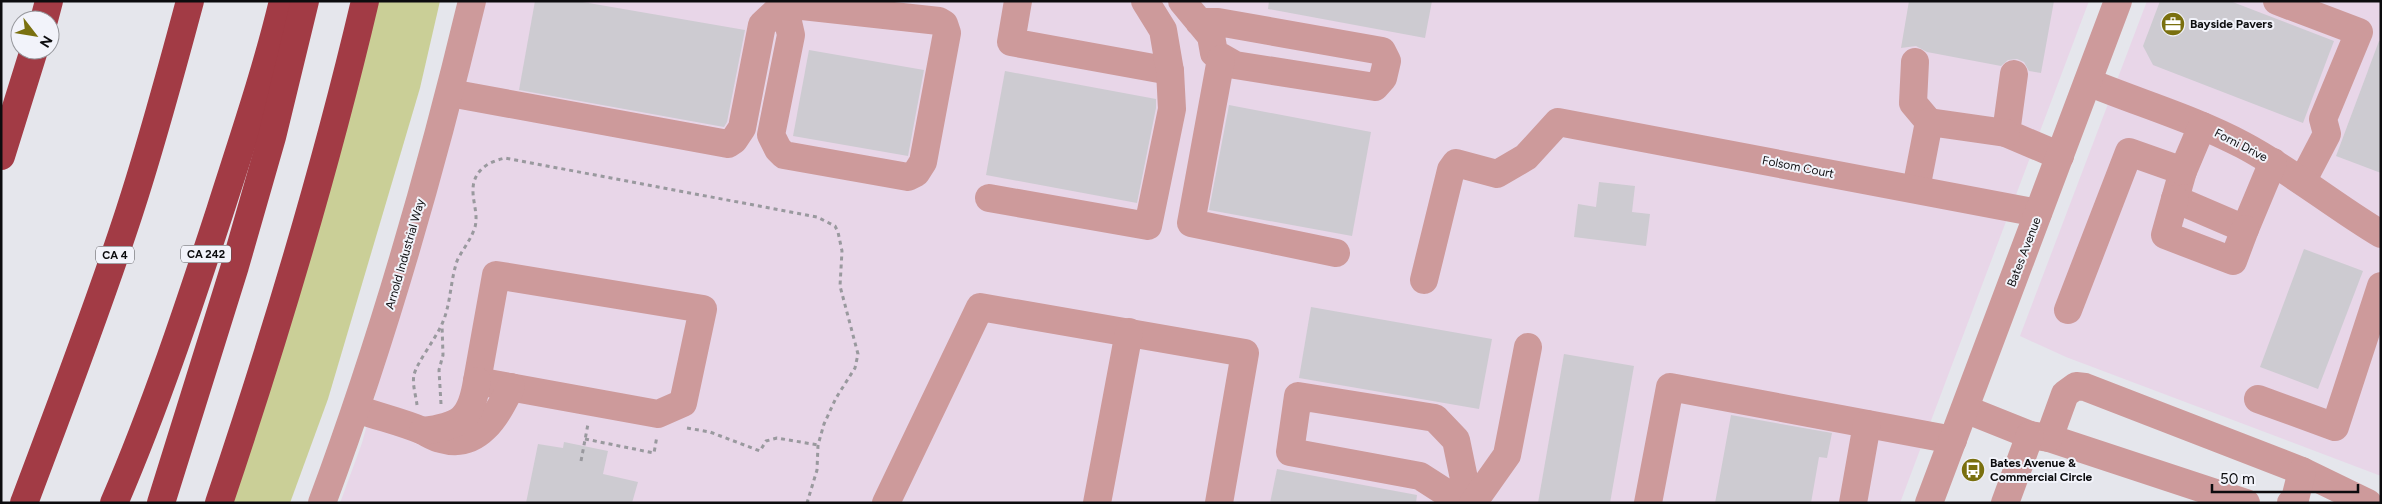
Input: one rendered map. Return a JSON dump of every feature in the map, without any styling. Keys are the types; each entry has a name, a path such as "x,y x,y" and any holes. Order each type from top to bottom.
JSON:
{"highway":[{"name":"CA 4","path":"24,503 85,341 129,212 190,1"},
{"name":"CA 242","path":"114,503 163,379 204,260 243,141 283,1"},
{"path":"161,503 238,256 272,136 305,1"},
{"path":"219,503 280,316 316,196 365,1"},
{"path":"1,156 31,60"}],"street":[{"name":"Arnold Industrial Way","path":"322,503 357,409 398,280 450,93 472,1"},
{"path":"1018,1 1011,42 1170,71"},
{"path":"989,198 1148,226 1172,109 1170,71 1163,30 1145,1"},
{"path":"1182,1 1211,36 1214,53 1221,59 1235,65 1375,87 1383,78 1388,61 1382,51 1218,22 1200,22"},
{"name":"Bates Avenue","path":"1929,503 2118,1"},
{"path":"2277,1 2358,32 2323,119 2327,134 2303,180"},
{"path":"450,93 728,144 734,140 742,128 762,25 784,3"},
{"path":"784,3 939,21 944,24 947,33 923,162 916,173 908,176 784,155 778,149 771,135 791,35 784,3"},
{"path":"1221,59 1191,223 1336,253"},
{"path":"1916,62 1913,103 1929,122 2006,133 2060,156"},
{"path":"2006,133 2014,74"},
{"name":"Forni Drive","path":"2088,82 2202,126 2242,144 2303,180 2347,214 2381,234"},
{"name":"Folsom Court","path":"1424,280 1451,170 1456,163 1497,174 1526,157 1558,122 2038,213"},
{"path":"1916,189 1929,122"},
{"path":"2202,126 2183,171 2165,235 2233,260 2273,162"},
{"path":"2068,310 2129,152 2183,171"},
{"path":"2175,199 2245,229"},
{"path":"357,409 429,420 446,428 460,420 473,404 477,381 496,275 703,309 683,403 658,414 477,381"},
{"path":"2258,400 2335,427 2381,286"},
{"path":"886,503 980,307 1245,353 1219,503"},
{"path":"1097,503 1129,332"},
{"path":"1473,503 1507,455 1528,347"},
{"path":"2005,503 2065,394 2076,386 2086,387 2302,471 2368,503"},
{"path":"429,420 440,439 455,442 479,434 490,424 512,387"},
{"path":"1648,503 1670,387 1953,440"},
{"path":"1462,503 1420,476 1290,452 1298,396 1435,418 1456,440 1469,503"},
{"path":"1965,409 2040,437 2246,503"},
{"path":"1853,503 1867,424"},
{"path":"2291,503 2295,499 2302,471"}],"path":[{"path":"429,420 441,405 439,370 444,355 442,324"},
{"path":"581,461 592,402"},
{"path":"685,427 710,432 760,451 766,441 777,438 818,445"},
{"path":"585,439 654,453 658,428"}],"shaded area":[{"path":"483,1 2089,1 1900,503 340,503 362,443"},
{"path":"2147,1 2381,1 2381,476 2066,357 2020,336"}],"green space":[{"path":"365,1 440,1 420,88 328,399 290,503 219,503"}],"building":[{"path":"535,1 577,1 745,30 727,122 724,127 519,90"},
{"path":"1269,1 1432,1 1425,38 1268,9"},
{"path":"1909,1 2054,1 2041,73 2029,71 2024,62 2017,59 2008,60 2001,66 1927,52 1916,46 1901,48"},
{"path":"2160,1 2230,1 2334,41 2303,123 2153,65 2143,46"},
{"path":"2379,41 2381,41 2381,173 2336,156"},
{"path":"809,50 924,70 908,156 793,136"},
{"path":"1005,71 1156,99 1156,108 1137,203 986,175"},
{"path":"1229,105 1371,132 1352,236 1209,210"},
{"path":"1599,182 1635,186 1632,212 1650,214 1646,246 1574,237 1578,204 1596,207"},
{"path":"2304,249 2363,271 2318,389 2260,367"},
{"path":"1311,307 1492,339 1479,409 1299,378"},
{"path":"1564,354 1634,366 1610,503 1538,503"},
{"path":"1731,415 1832,433 1827,458 1819,457 1811,503 1715,503"},
{"path":"564,442 608,451 603,474 638,482 632,503 526,503 538,444 563,448"},
{"path":"1277,469 1417,495 1416,503 1270,503"}],"place":[{"name":"Bayside Pavers","path":"2173,24"},
{"name":"Bates Avenue & Commercial Circle","path":"1973,470"}]}
